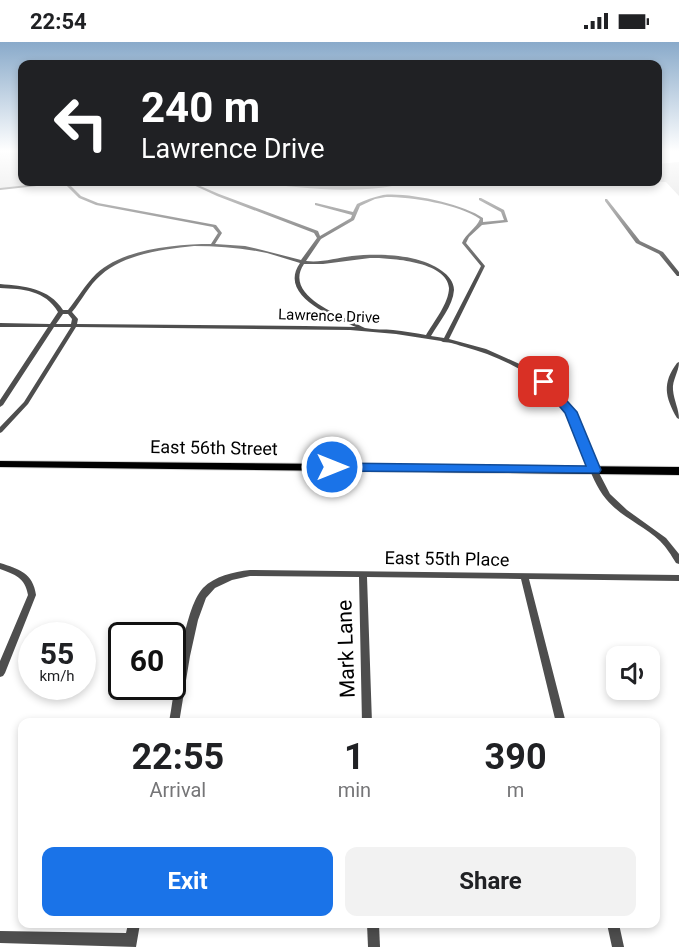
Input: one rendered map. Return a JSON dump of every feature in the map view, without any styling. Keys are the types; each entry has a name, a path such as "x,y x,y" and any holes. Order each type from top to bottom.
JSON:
{"main road":[{"name":"East 56th Street","path":"0,464 679,471"}],"street":[{"path":"77,194 94,203 214,226 220,233 212,245"},
{"path":"216,194 309,228 316,232 319,238"},
{"path":"365,329 320,307 303,293 296,278 301,262 319,238 353,219 358,205 379,197 396,196 470,211 480,217 480,224"},
{"path":"445,341 483,266 482,261 467,249 464,243 467,236 480,224 506,220 503,212 480,199"},
{"path":"606,200 638,242 661,253 679,275"},
{"path":"316,204 355,214"},
{"path":"69,312 96,275 114,263 154,251 212,245 254,249 301,262 322,263 379,256 414,261 439,270 449,280 452,293 427,337"},
{"path":"0,286 40,292 55,301 61,312"},
{"path":"1,429 26,403 74,326 75,317 69,312 61,312"},
{"path":"0,405 61,312"},
{"name":"Lawrence Drive","path":"0,325 365,329 427,337 499,357 523,368 544,382 571,412 603,488 613,502 661,536 679,561"},
{"path":"679,364 672,375 669,388 679,417"},
{"path":"0,566 24,576 31,586 32,595 0,673"},
{"name":"East 55th Place","path":"175,718 197,607 203,594 231,576 250,573 679,578"},
{"name":"Mark Lane","path":"363,574 368,718"},
{"path":"524,576 560,718"},
{"path":"0,937 130,943 133,928"},
{"path":"373,928 374,947"},
{"path":"614,928 618,947"}],"route":[{"path":"332,467 595,470 571,412 560,397 544,382"}]}
